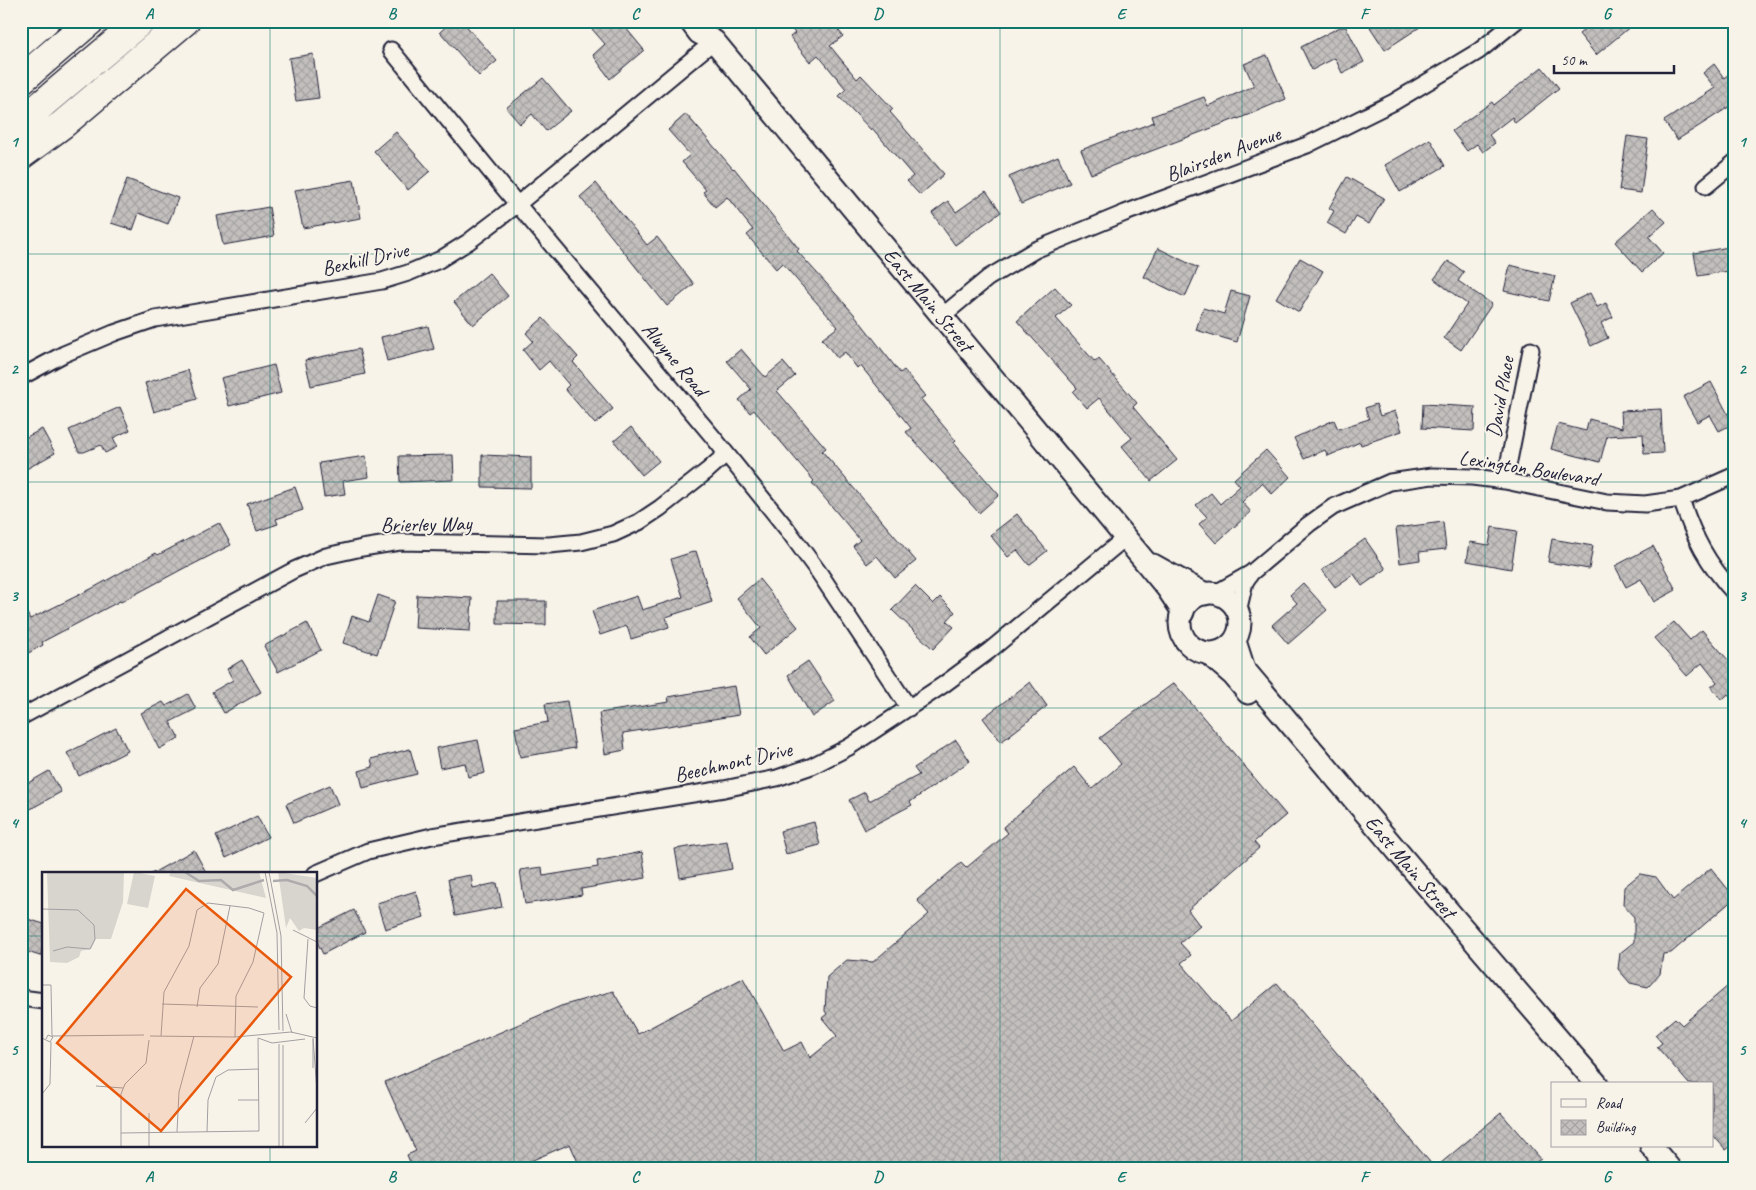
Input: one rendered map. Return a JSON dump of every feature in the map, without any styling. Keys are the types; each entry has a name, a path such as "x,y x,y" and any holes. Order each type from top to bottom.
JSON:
{"highway":[{"path":"21,42 45,21"},
{"path":"21,80 90,21"},
{"path":"21,122 141,21"},
{"path":"21,155 63,124 185,21"}],"main road":[{"name":"East Main Street","path":"690,21 699,33 711,31 941,317 1167,588 1182,612"},
{"name":"East Main Street","path":"1142,559 1209,594"},
{"path":"1209,594 1226,597 1233,604 1238,612 1240,627 1235,641 1228,648 1209,654 1200,652 1185,639 1180,620 1182,612 1189,602 1197,596 1209,594"},
{"name":"East Main Street","path":"1235,641 1244,670 1595,1082"},
{"name":"East Main Street","path":"1209,654 1233,675 1578,1082"},
{"path":"1636,1148 1653,1169"},
{"path":"1653,1148 1670,1169"}],"street":[{"name":"Blairsden Avenue","path":"941,317 988,278 1035,250 1125,213 1307,145 1394,102 1478,51 1516,21"},
{"name":"Bexhill Drive","path":"21,377 64,354 155,319 382,281 408,274 439,260 468,242 518,204 711,31"},
{"name":"Alwyne Road","path":"391,50 787,529 820,574 909,708"},
{"path":"1706,186 1735,162"},
{"name":"David Place","path":"1505,481 1530,350"},
{"name":"Brierley Way","path":"21,717 294,570 326,556 400,542 549,545 581,542 613,534 640,522 707,471 726,454"},
{"name":"Lexington Boulevard","path":"1209,594 1251,573 1309,524 1333,507 1390,482 1432,476 1472,477 1505,481 1608,502 1646,504 1681,499 1735,475"},
{"path":"1681,499 1690,526 1704,555 1718,576 1735,594"},
{"name":"Beechmont Drive","path":"318,873 368,851 432,836 724,789 777,778 812,766 849,747 943,686 1125,538"},
{"name":"Lexington Boulevard","path":"1238,612 1245,582 1251,573"},
{"path":"21,998 42,1001"}],"building":[{"path":"452,21 462,21 497,61 479,76 440,32"},
{"path":"602,21 620,21 644,50 610,79 593,55 605,44 592,29"},
{"path":"784,21 831,21 843,36 830,46 857,79 861,75 893,109 890,112 944,174 920,195 907,181 913,176 872,128 871,130 839,96 846,89 818,55 810,62 790,37 795,33"},
{"path":"1380,21 1429,21 1385,50 1370,27"},
{"path":"1595,21 1637,21 1596,55 1579,34"},
{"path":"1340,27 1346,27 1364,62 1342,73 1335,58 1312,70 1301,47"},
{"path":"313,54 319,98 296,101 289,58"},
{"path":"1267,55 1286,99 1091,174 1081,150 1154,122 1152,116 1204,97 1208,106 1254,86 1244,64"},
{"path":"1714,64 1724,78 1735,69 1735,103 1677,140 1664,121 1715,88 1703,73"},
{"path":"1542,67 1559,88 1515,123 1512,117 1489,135 1495,143 1483,152 1477,144 1467,151 1452,131 1492,102 1494,105"},
{"path":"543,78 571,111 546,131 532,114 520,124 506,108"},
{"path":"686,114 734,168 799,249 797,251 854,314 900,373 904,370 925,396 921,399 956,441 954,443 999,495 979,513 906,432 911,428 860,365 857,368 845,352 837,358 822,339 838,327 782,263 776,269 747,235 753,230 727,197 715,207 703,192 706,190 682,162 690,155 668,130"},
{"path":"396,132 430,171 408,190 374,151"},
{"path":"1627,136 1648,139 1641,193 1619,190"},
{"path":"1430,139 1445,166 1400,192 1385,165"},
{"path":"1058,156 1070,183 1021,204 1009,177"},
{"path":"1347,177 1384,198 1369,224 1356,217 1346,234 1327,223 1334,211 1329,208"},
{"path":"127,179 178,198 168,224 139,213 133,230 111,223"},
{"path":"354,180 361,218 303,228 295,190"},
{"path":"596,183 647,245 657,237 694,284 667,306 580,197"},
{"path":"986,191 1001,212 955,245 932,213 948,201 956,212"},
{"path":"269,207 274,236 223,245 217,216"},
{"path":"1653,208 1666,222 1649,237 1663,253 1642,272 1615,242"},
{"path":"1735,246 1735,270 1698,276 1694,253"},
{"path":"1158,248 1198,268 1185,297 1144,277"},
{"path":"1300,258 1323,271 1299,312 1276,298"},
{"path":"1448,261 1464,272 1458,281 1492,304 1461,350 1444,338 1467,304 1434,279"},
{"path":"1510,265 1555,276 1549,301 1504,291"},
{"path":"489,273 508,296 473,325 454,302"},
{"path":"1055,287 1071,305 1056,318 1095,362 1099,359 1137,403 1133,407 1177,460 1151,481 1122,446 1132,438 1099,398 1087,408 1073,392 1077,388 1017,321"},
{"path":"1231,291 1250,296 1237,342 1196,330 1203,308 1224,314"},
{"path":"1590,293 1597,307 1606,303 1613,317 1601,323 1608,338 1591,346 1570,303"},
{"path":"543,318 578,357 573,362 613,409 595,424 565,389 569,385 549,361 539,370 523,350 533,341 526,333"},
{"path":"428,326 434,349 387,361 381,337"},
{"path":"359,349 365,374 311,386 305,360"},
{"path":"741,349 765,377 783,362 795,376 777,391 826,448 822,451 916,561 895,578 877,556 867,564 853,546 860,540 812,483 814,481 754,410 750,413 739,400 751,389 727,361"},
{"path":"274,365 281,393 229,406 221,378"},
{"path":"188,370 197,399 154,412 145,383"},
{"path":"1711,382 1733,424 1719,431 1710,415 1697,422 1683,397"},
{"path":"1376,404 1380,416 1395,411 1402,431 1361,445 1360,442 1328,456 1325,450 1304,459 1294,438 1334,420 1338,429 1369,419 1365,408"},
{"path":"1423,404 1475,407 1474,431 1422,428"},
{"path":"120,407 130,430 113,438 117,447 105,453 101,445 84,452 79,452 69,430"},
{"path":"1661,409 1663,453 1644,454 1643,434 1607,436 1600,462 1551,449 1558,424 1586,431 1589,419 1622,428 1621,411"},
{"path":"631,427 659,461 642,475 614,441"},
{"path":"42,429 55,453 21,472 21,440"},
{"path":"1266,450 1290,477 1272,494 1262,483 1242,502 1251,512 1216,543 1199,524 1207,517 1196,505 1211,493 1220,504 1240,486 1234,479"},
{"path":"453,455 454,480 400,482 399,456"},
{"path":"482,455 531,457 531,488 482,487"},
{"path":"366,456 369,477 343,481 345,494 324,497 319,463"},
{"path":"295,487 303,510 276,519 278,524 257,531 247,504"},
{"path":"1017,514 1047,551 1029,565 1017,550 1008,557 990,535"},
{"path":"1443,522 1446,549 1419,552 1420,560 1400,563 1396,528"},
{"path":"219,523 231,545 42,642 43,645 21,657 21,602 30,619 93,588 156,553 158,555"},
{"path":"1492,527 1517,531 1511,569 1467,561 1470,542 1489,545"},
{"path":"1365,539 1386,569 1362,586 1354,574 1335,587 1322,570"},
{"path":"1552,539 1593,546 1589,569 1548,562"},
{"path":"1653,546 1676,590 1654,602 1641,579 1626,587 1615,566"},
{"path":"696,551 712,602 666,617 669,627 631,639 627,626 600,635 592,611 637,596 642,610 683,597 671,559"},
{"path":"759,579 798,627 764,655 750,637 761,628 737,598"},
{"path":"1303,583 1327,610 1288,644 1272,625 1297,603 1290,595"},
{"path":"915,586 933,604 940,597 955,612 947,621 954,627 933,649 892,610"},
{"path":"378,595 395,601 377,654 343,643 352,616 369,622"},
{"path":"417,595 472,598 470,631 415,628"},
{"path":"497,601 546,601 546,625 497,624"},
{"path":"1674,622 1690,640 1702,630 1735,668 1735,703 1728,694 1722,700 1711,687 1717,682 1702,663 1687,676 1654,638"},
{"path":"307,623 321,650 278,672 264,646"},
{"path":"242,660 261,692 224,713 212,692 233,680 227,669"},
{"path":"808,661 835,701 812,717 788,675"},
{"path":"1030,682 1047,706 1001,742 983,718"},
{"path":"1174,683 1286,815 1254,842 1259,848 1188,910 1200,926 1180,943 1191,955 1181,963 1231,1021 1277,983 1435,1168 1501,1113 1541,1159 1536,1162 1542,1169 581,1169 570,1144 512,1169 413,1169 407,1155 416,1151 385,1082 561,1006 613,991 638,1034 743,978 784,1051 802,1042 810,1058 837,1036 822,1018 827,1014 825,1011 827,977 847,960 873,962 929,914 917,900 961,863 966,868 1008,833 1003,827 1074,767 1092,789 1121,764 1100,738"},
{"path":"734,686 739,715 623,733 625,750 605,754 599,713 669,702 668,697"},
{"path":"188,694 196,709 170,722 179,738 159,749 141,713 163,702 166,706"},
{"path":"567,701 575,748 520,757 515,728 548,722 545,704"},
{"path":"116,728 128,751 79,776 67,753"},
{"path":"478,740 485,773 468,777 465,763 440,768 436,748"},
{"path":"956,740 970,761 910,802 912,805 864,830 849,800 865,792 869,801 919,775 914,768"},
{"path":"410,749 417,774 363,788 359,771 373,767 371,759"},
{"path":"49,771 61,792 27,811 21,802 21,787"},
{"path":"330,785 338,804 294,823 286,804"},
{"path":"257,816 268,837 226,858 216,836"},
{"path":"814,822 820,845 786,854 780,831"},
{"path":"727,841 732,869 680,878 675,849"},
{"path":"194,850 206,872 155,872"},
{"path":"642,852 646,878 581,889 582,895 525,904 520,870 542,867 543,876 598,867 597,861"},
{"path":"1711,868 1735,898 1671,953 1663,954 1660,974 1648,987 1630,983 1618,969 1620,953 1634,942 1634,917 1623,905 1624,887 1640,874 1656,877 1673,900"},
{"path":"471,875 473,888 497,883 502,907 455,916 448,879"},
{"path":"416,891 424,917 385,929 377,903"},
{"path":"354,910 365,932 323,954 318,944 318,928"},
{"path":"21,917 42,923 42,951 40,956 21,950"},
{"path":"1735,980 1735,1143 1726,1150 1714,1136 1714,1082 1687,1082 1657,1047 1662,1043 1655,1035 1675,1018 1682,1025"}]}
